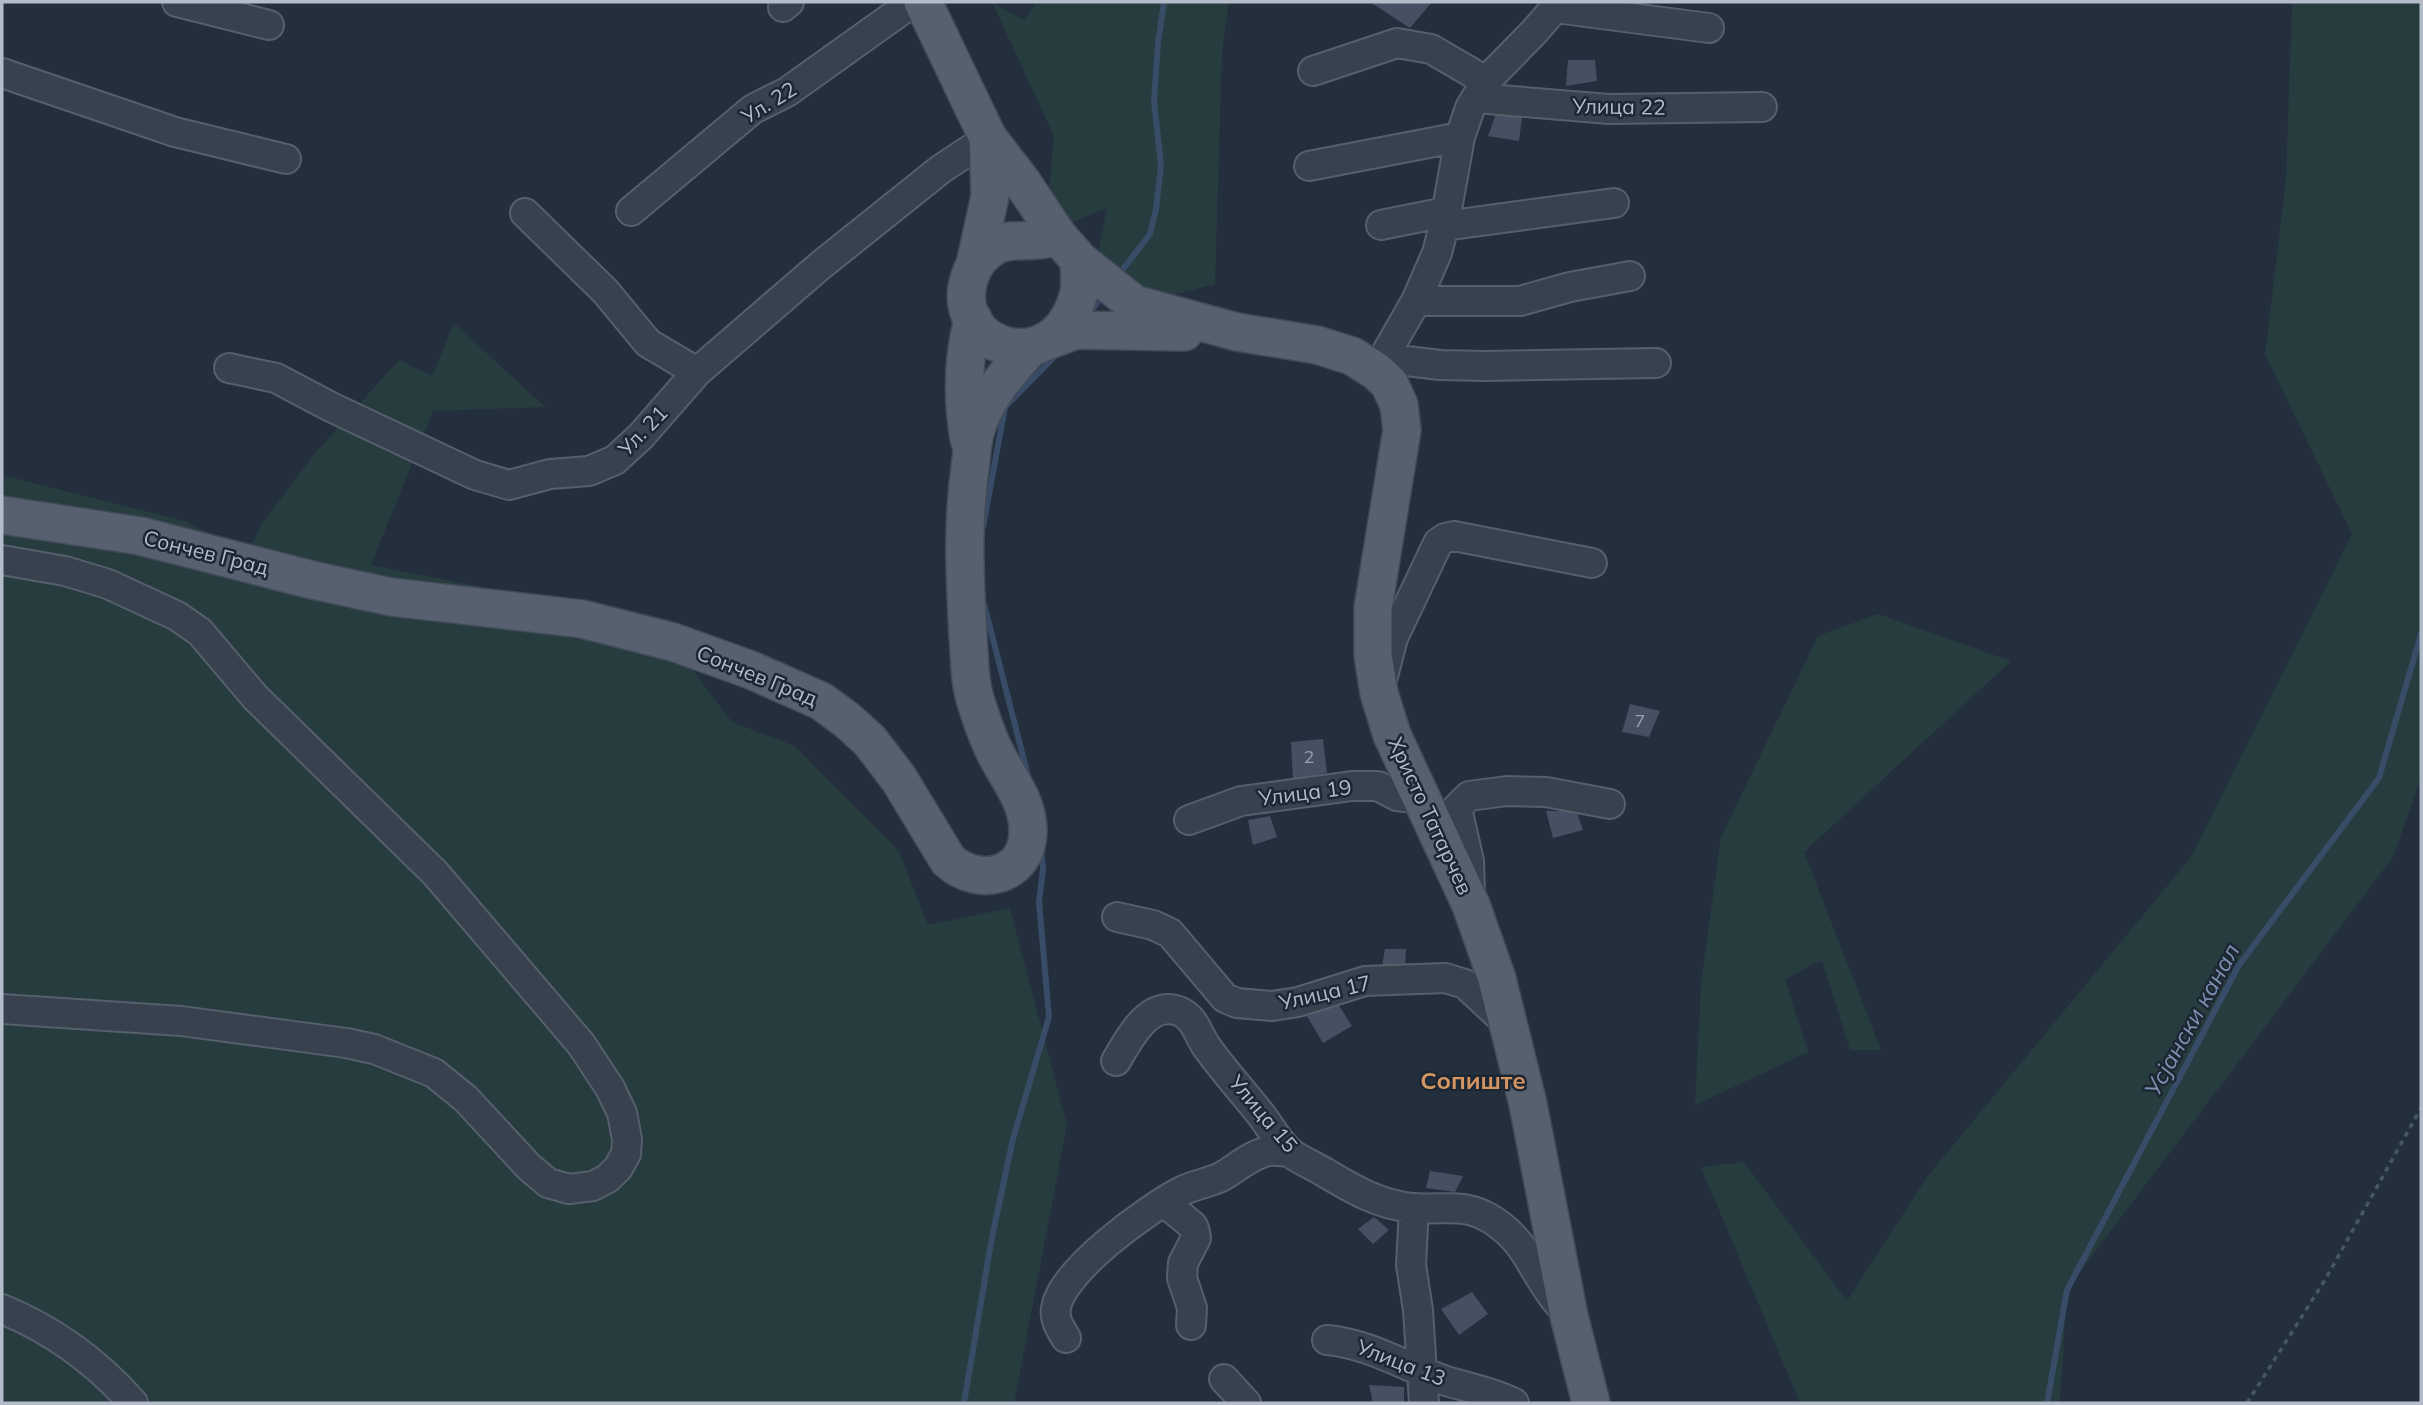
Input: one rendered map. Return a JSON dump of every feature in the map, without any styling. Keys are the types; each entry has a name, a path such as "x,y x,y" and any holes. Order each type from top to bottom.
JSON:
{"main road":[{"name":"Христо Татарчев","path":"923,2 988,138 1069,248 1134,304 1237,332 1317,345 1379,364 1389,383 1399,405 1402,430 1373,608 1373,655 1379,693 1392,735 1471,905 1497,979 1528,1104 1569,1316 1591,1403"},
{"name":"Христо Татарчев","path":"975,265 989,195 988,138"},
{"path":"972,455 976,430 1000,381 1038,345 1060,332 1069,320 1079,291 1069,248 1035,241 1007,241 983,254 975,265 967,286 973,319 991,339 1016,348 1038,345"},
{"path":"972,455 964,390 966,345 973,319"},
{"name":"Христо Татарчев","path":"1038,345 1076,330 1237,332"},
{"name":"Сончев Град","path":"2,515 140,536 391,597 582,619 673,642 751,670 821,701 847,720 870,741 899,779 948,860 959,870 972,876 992,876 1010,869 1023,855 1028,832 1022,800 995,754 975,702 970,679 964,511 972,455"}],"street":[{"path":"177,2 269,25"},
{"name":"Ул. 22","path":"631,211 753,109 788,92 913,2"},
{"path":"1656,363 1474,366 1379,364 1416,301 1437,253 1460,137 1481,90 1546,8 1709,28"},
{"name":"Улица 22","path":"1313,71 1397,43 1431,49 1481,90 1609,109 1762,107"},
{"path":"2,73 175,132 286,159"},
{"path":"1309,166 1460,137"},
{"name":"Ул. 21","path":"229,368 276,378 475,475 509,485 550,474 589,471 615,460 641,436 697,372 821,265 941,169 988,138"},
{"path":"1381,225 1614,203"},
{"path":"525,213 605,292 648,343 697,372"},
{"path":"1416,301 1520,301 1570,287 1630,276"},
{"path":"1379,693 1393,638 1438,544 1445,538 1454,536 1592,563"},
{"path":"2,559 65,571 108,584 177,615 200,632 255,697 435,873 581,1044 610,1088 622,1113 627,1139 626,1154 608,1178 593,1186 569,1189 548,1183 538,1175 466,1099 434,1073 374,1049 181,1021 2,1009"},
{"name":"Улица 19","path":"1189,820 1241,800 1352,786 1378,786 1398,796 1423,799"},
{"path":"1471,905 1469,861 1457,808 1469,796 1507,791 1546,792 1609,804"},
{"name":"Улица 17","path":"1117,917 1153,925 1170,933 1225,998 1237,1003 1272,1006 1298,1002 1365,981 1445,978 1465,984 1509,1024"},
{"name":"Улица 15","path":"1116,1061 1133,1032 1150,1014 1163,1009 1181,1012 1194,1022 1205,1045 1290,1152 1354,1191 1378,1202 1415,1208 1461,1208 1494,1221 1532,1260 1549,1291 1569,1316"},
{"path":"1066,1338 1056,1320 1056,1307 1067,1286 1090,1258 1128,1224 1181,1192 1220,1178 1268,1151 1290,1152"},
{"path":"1164,1202 1193,1226 1195,1232 1196,1238 1183,1263 1182,1279 1192,1308 1191,1325"},
{"path":"1415,1208 1411,1265 1418,1310 1424,1403"},
{"path":"2,1309 26,1319 62,1340 94,1363 133,1403"},
{"name":"Улица 13","path":"1327,1340 1366,1347 1422,1372 1502,1396 1514,1403"},
{"path":"1224,1379 1246,1403"}],"path":[{"path":"2248,1403 2325,1280 2421,1108"}],"green space":[{"path":"992,2 1024,20 1037,2 1229,2 1222,53 1215,284 1146,302 1096,264 1107,208 1045,233 1054,136"},
{"path":"2292,2 2421,2 2421,778 2393,857 2067,1289 2060,1403 1800,1403 1701,1167 1744,1162 1847,1301 1927,1177 2191,857 2352,534 2265,354 2286,180"},
{"path":"454,323 545,407 433,411 371,565 578,606 691,668 732,722 795,746 899,851 928,925 1010,908 1067,1125 1014,1403 2,1403 2,475 185,521 248,553 262,523 317,451 399,360 432,376"},
{"path":"1878,614 2011,661 1804,852 1881,1050 1850,1050 1822,960 1785,979 1808,1052 1695,1105 1701,983 1721,837 1818,636"}],"building":[{"path":"1432,2 1410,28 1373,4"},
{"path":"1568,60 1595,60 1597,81 1566,86"},
{"path":"1497,111 1522,117 1519,141 1488,136"},
{"path":"1630,704 1660,711 1649,737 1622,732"},
{"path":"1323,739 1327,773 1293,779 1291,742"},
{"path":"1546,811 1576,811 1583,830 1553,838"},
{"path":"1270,816 1277,837 1253,845 1248,820"},
{"path":"1385,949 1406,949 1405,967 1382,966"},
{"path":"1338,1004 1352,1026 1323,1043 1307,1016"},
{"path":"1430,1171 1463,1176 1455,1192 1426,1188"},
{"path":"1374,1217 1389,1230 1373,1244 1358,1229"},
{"path":"1472,1292 1488,1314 1459,1335 1441,1309"},
{"path":"1369,1385 1404,1387 1404,1403 1373,1403"}],"waterway":[{"path":"1117,277 1150,234 1156,209 1161,165 1154,101 1164,2"},
{"path":"1087,316 1104,294"},
{"path":"983,527 1005,407 1059,352"},
{"path":"984,604 1028,776"},
{"name":"Усјански канал","path":"2047,1403 2067,1290 2239,965 2379,778 2421,634"},
{"path":"964,1403 992,1237 1013,1139 1049,1017 1039,902 1043,869 1041,849"}],"district":[{"name":"Сопиште","path":"1473,1081"}]}
